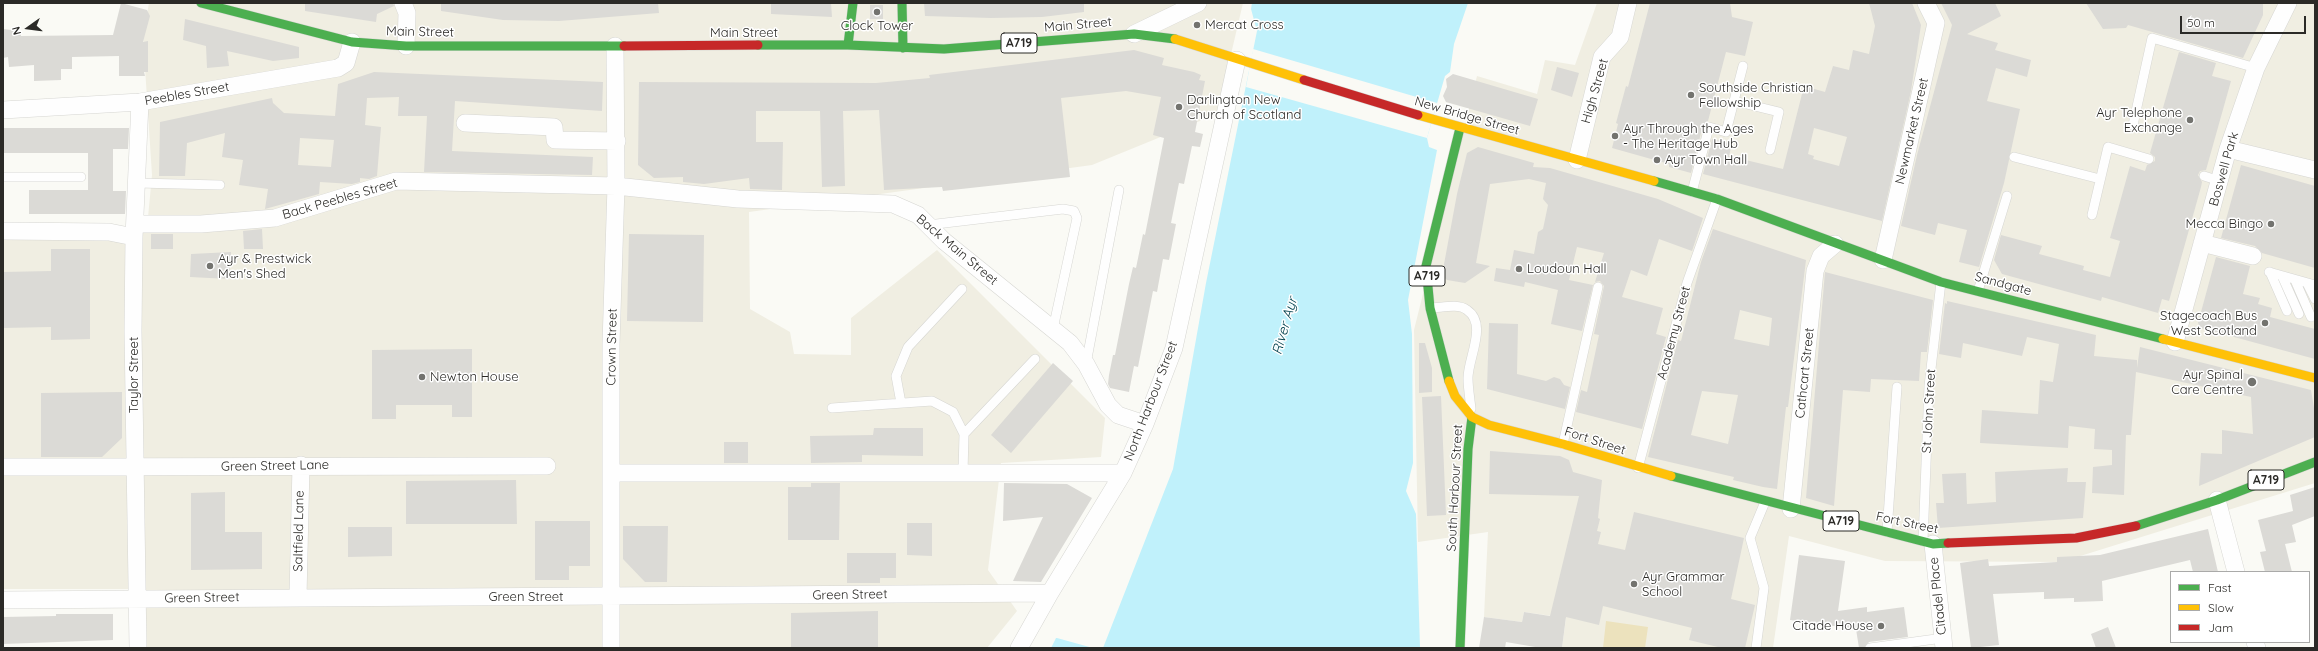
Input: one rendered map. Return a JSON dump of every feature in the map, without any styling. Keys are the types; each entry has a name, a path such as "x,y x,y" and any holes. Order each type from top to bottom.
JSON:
{"main road":[{"name":"Main Street","path":"201,3 352,42 406,46 848,45 944,49 1134,34"},
{"path":"848,45 853,3"},
{"path":"902,3 903,48"},
{"name":"A719","path":"1134,34 1171,38 1241,62"},
{"name":"New Bridge Street","path":"1241,62 1460,128 1692,192"},
{"name":"South Harbour Street","path":"1460,128 1426,266 1430,308 1446,374 1455,396 1472,417 1468,449 1460,648"},
{"name":"Sandgate","path":"1692,192 1717,199 1941,282 2315,378"},
{"name":"Fort Street","path":"1472,417 1489,425 1563,444 1638,468 1791,509 1928,542 2076,538 2126,529 2217,500 2315,462"}],"street":[{"path":"403,3 407,13 406,46"},
{"path":"1134,34 1198,3"},
{"name":"High Street","path":"1577,160 1602,57 1620,37 1628,3"},
{"name":"Newmarket Street","path":"1883,260 1936,23 1926,3"},
{"name":"Boswell Park","path":"2175,342 2202,243 2212,178 2228,149 2256,68 2288,3"},
{"name":"Peebles Street","path":"3,110 140,102 338,68 346,63 352,42"},
{"name":"Crown Street","path":"611,648 611,344 617,142 616,46"},
{"name":"North Harbour Street","path":"1019,648 1050,593 1123,473 1145,424 1174,348 1241,62"},
{"name":"Taylor Street","path":"138,648 134,468 135,230 140,102"},
{"path":"464,123 554,127 555,140 617,142"},
{"path":"2228,149 2315,170"},
{"name":"Back Peebles Street","path":"3,231 109,232 275,218 396,181 616,186"},
{"name":"Back Main Street","path":"616,186 738,199 893,204 918,215 927,225 1070,343 1086,364 1108,405 1118,415 1145,424"},
{"path":"2202,243 2253,256"},
{"name":"Cathcart Street","path":"1791,509 1815,271 1821,256 1835,244"},
{"name":"Green Street Lane","path":"3,467 134,468 301,465 547,466"},
{"name":"Saltfield Lane","path":"298,597 301,465"},
{"path":"611,473 1123,473"},
{"path":"2217,500 2236,571"},
{"name":"Citadel Place","path":"1928,542 1943,643"},
{"name":"Green Street","path":"3,600 1050,593"}],"lane":[{"path":"2133,125 2152,38 2256,68"},
{"path":"1692,192 1709,127 1726,132 1743,66"},
{"path":"1734,101 1779,112 1770,150"},
{"path":"2092,215 2108,147 2149,159"},
{"path":"2014,157 2100,179"},
{"path":"3,177 80,177"},
{"path":"137,183 220,185"},
{"path":"1086,364 1119,190"},
{"path":"1978,291 2007,196"},
{"name":"Academy Street","path":"1638,468 1687,284 1717,199"},
{"path":"927,225 1063,209 1074,211 1077,218 1053,330"},
{"path":"2286,311 2270,272 2311,284 2315,300"},
{"path":"2282,276 2298,314"},
{"path":"2295,280 2311,317"},
{"name":"St John Street","path":"1928,542 1929,386 1941,282"},
{"path":"1563,444 1598,287"},
{"path":"901,403 896,376 908,347 962,289"},
{"path":"1430,308 1458,306 1467,309 1474,318 1477,328 1468,377 1472,417"},
{"path":"964,434 1035,358"},
{"path":"1887,532 1897,387"},
{"path":"832,408 932,401 953,412 964,434 963,473"},
{"path":"1756,648 1764,588 1750,538 1765,502"},
{"path":"1870,648 1943,643"}],"shaded area":[{"path":"149,3 1243,3 1217,114 1092,165 749,212 750,309 790,332 794,354 851,355 851,318 937,250 1105,418 1101,457 1001,463 988,570 1017,611 987,648 147,648 145,589 3,589 3,233 147,228 152,175 143,37"},
{"path":"1597,3 2315,3 2315,483 2061,562 1885,561 1789,536 1773,648 1562,648 1566,618 1524,612 1522,622 1484,617 1488,532 1418,542 1414,330 1477,76 1537,94 1545,60 1575,65"},
{"path":"1606,621 1648,627 1645,648 1603,648"}],"water":[{"name":"River Ayr","path":"1252,3 1468,3 1454,44 1450,72 1445,76 1427,138 1429,147 1437,150 1408,300 1412,334 1413,463 1406,491 1416,514 1420,648 1103,648 1173,469 1206,283 1257,31 1251,9"},
{"path":"1057,638 1093,648 1051,648"}],"pier":[{"path":"1253,49 1437,103 1427,138 1246,87"}],"building":[{"path":"121,3 147,10 150,16 143,42 148,41 148,72 144,72 145,76 119,76 119,56 72,57 72,69 61,69 61,80 34,81 34,65 9,67 8,57 3,58 3,29 20,31 21,36 113,35"},
{"path":"305,3 393,3 394,6 377,14 376,22 305,11"},
{"path":"441,3 658,3 659,13 559,21 503,20 441,11"},
{"path":"771,3 831,3 832,17 771,14"},
{"path":"924,3 1084,3 1084,12 1042,17 991,18 925,16"},
{"path":"1650,3 1730,3 1732,17 1753,22 1745,56 1726,52 1708,121 1703,125 1691,173 1669,167 1669,164 1612,148 1618,124 1616,123 1626,86 1628,87"},
{"path":"1869,3 1912,3 1921,25 1911,91 1882,221 1703,174 1712,139 1732,144 1729,156 1783,169 1804,86 1825,92 1833,66 1849,70 1853,50 1869,54 1875,26","holes":["1814,128 1847,137 1839,166 1813,159 1814,156 1808,154"]},
{"path":"1941,3 1995,3 2001,16 1967,34 1998,43 1995,50 2031,60 2027,77 1996,68 1987,101 2020,109 2004,183 1979,267 1959,262 1967,230 1938,223 1935,235 1901,226 1917,155 1952,25"},
{"path":"2086,3 2263,3 2263,15 2243,58 2128,25 2126,28 2103,29"},
{"name":"Clock Tower","path":"870,5 883,5 883,19 870,19"},
{"path":"185,19 299,47 299,58 273,61 227,51 229,66 207,68 206,46 183,40"},
{"path":"1134,50 1164,58 1162,65 1194,72 1201,75 1199,80 1205,81 1195,132 1203,134 1200,147 1192,146 1184,184 1179,183 1171,223 1176,224 1169,260 1163,259 1157,292 1153,291 1138,367 1134,366 1129,392 1110,388 1108,384 1133,267 1136,268 1143,234 1145,235 1164,138 1153,135 1161,97 1126,91 1061,98 1070,177 943,191 942,187 884,190 879,110 843,111 845,186 822,187 820,111 756,111 756,142 783,142 782,190 750,189 749,178 704,184 683,182 683,177 654,178 638,165 639,82 876,83 930,78 929,75"},
{"path":"2179,52 2216,63 2212,76 2231,81 2206,170 2200,171 2198,175 2202,182 2201,187 2169,301 2162,299 2158,313 2102,297 2101,301 2002,274 1994,260 2001,235 2042,246 2039,254 2084,266 2083,270 2110,277 2120,241 2110,238 2130,166 2145,171 2147,165 2155,161 2155,157 2150,153"},
{"path":"1557,67 1579,73 1572,97 1551,90"},
{"path":"374,72 603,82 602,111 455,101 452,151 593,157 592,175 424,172 427,116 398,116 399,97 367,98 365,125 381,127 377,176 369,179 360,178 360,182 352,184 320,182 319,194 265,209 268,189 239,185 243,160 222,157 225,133 187,143 185,176 159,176 160,122 272,98 273,103 284,113 335,116 338,84","holes":["300,138 334,140 331,167 298,165"]},
{"path":"1453,74 1538,99 1530,126 1446,102 1443,96 1447,87 1446,79"},
{"path":"3,128 129,128 128,149 113,149 113,191 126,191 125,214 29,214 29,190 88,190 88,153 3,153"},
{"path":"1478,147 1534,163 1533,167 1550,168 1658,199 1703,218 1692,251 1659,239 1647,276 1631,270 1622,297 1663,308 1656,334 1666,337 1642,429 1576,412 1581,390 1587,392 1599,335 1594,334 1604,286 1600,281 1595,282 1604,253 1577,247 1569,280 1593,285 1582,331 1551,324 1558,290 1525,282 1524,287 1494,281 1496,268 1510,270 1514,250 1534,254 1538,232 1543,229 1548,205 1543,199 1546,183 1529,179 1490,184 1476,263 1490,266 1465,283 1447,280 1442,275 1457,194 1467,153"},
{"name":"Mecca Bingo","path":"2241,165 2315,186 2315,268 2262,253 2255,246 2221,238"},
{"path":"262,229 263,249 244,249 243,231"},
{"path":"1713,229 1806,260 1788,407 1786,407 1777,489 1733,480 1734,477 1648,457 1678,340 1681,341 1701,262","holes":["1740,310 1772,318 1769,346 1734,339","1702,391 1738,395 1728,444 1691,435"]},
{"path":"151,234 173,234 173,249 151,249"},
{"path":"629,234 704,235 703,322 627,321"},
{"path":"51,249 90,249 90,339 51,340 51,327 3,328 3,272 51,271"},
{"name":"Ayr & Prestwick Men's Shed","path":"231,252 229,279 190,277 191,254"},
{"path":"2216,257 2250,266 2243,294 2260,298 2258,304 2272,308 2270,317 2315,329 2315,359 2201,328 2198,323"},
{"path":"1825,272 1933,300 1927,352 1921,352 1919,381 1871,379 1870,392 1843,390 1834,506 1806,498"},
{"path":"1947,301 2096,335 2094,356 2137,360 2137,368 2140,347 2311,390 2315,414 2315,437 2199,486 2201,453 2222,454 2222,430 2253,434 2251,397 2136,372 2131,435 2126,435 2124,495 2092,493 2093,467 2112,465 2112,450 2094,449 2095,429 2069,426 2068,448 1980,443 1982,410 2038,414 2040,380 2053,382 2059,344 2027,337 2022,356 1963,343 1961,358 1939,354 1945,303 1947,304"},
{"path":"1489,323 1518,324 1517,374 1546,381 1554,377 1560,379 1564,385 1570,387 1565,409 1487,389"},
{"path":"1419,343 1425,343 1432,368 1432,392 1419,393"},
{"name":"Newton House","path":"472,349 472,417 452,417 452,405 396,405 396,419 372,419 372,350"},
{"path":"1053,363 1073,381 1011,453 991,435"},
{"path":"122,392 122,438 102,457 41,457 41,393"},
{"path":"1441,396 1446,515 1427,516 1422,397"},
{"path":"874,428 923,428 923,456 862,455 862,462 811,463 810,436 873,435"},
{"path":"724,442 748,442 748,463 724,463"},
{"path":"1490,451 1560,456 1569,460 1573,472 1602,480 1598,518 1600,519 1597,531 1601,532 1598,544 1625,550 1634,512 1744,538 1731,599 1755,605 1745,648 1722,648 1689,640 1692,628 1603,606 1599,625 1566,617 1562,648 1541,648 1506,642 1505,648 1479,648 1484,617 1522,622 1524,612 1550,616 1579,496 1489,494"},
{"path":"2068,468 2067,482 2086,482 2083,518 1938,528 1936,503 1944,503 1942,474 1966,473 1967,504 1996,502 1995,472"},
{"path":"516,480 517,524 406,524 406,481"},
{"path":"811,483 840,483 839,540 788,540 788,487 811,487"},
{"path":"1004,483 1067,484 1092,498 1041,582 1013,581 1043,517 1003,521"},
{"path":"2315,487 2315,516 2292,525 2296,542 2285,544 2292,571 2265,571 2260,552 2266,551 2258,520 2293,511 2290,495"},
{"path":"225,492 225,532 262,532 262,569 191,570 191,493"},
{"path":"535,521 590,521 590,566 569,566 569,580 535,580"},
{"path":"907,523 932,523 932,556 907,555"},
{"path":"623,526 668,526 667,582 645,582 623,559"},
{"path":"348,527 392,527 392,556 348,557"},
{"path":"2208,529 2218,571 2193,571 2190,560 2102,581 2103,601 2074,602 2074,598 2044,599 2044,592 1993,594 1999,645 1971,648 1960,563 1988,559 1989,566 2057,562 2057,557 2100,555"},
{"path":"847,553 896,553 896,578 880,578 880,583 847,583"},
{"path":"1799,555 1845,561 1838,611 1867,607 1867,612 1904,607 1908,637 1869,642 1864,648 1859,648 1856,629 1790,620"},
{"path":"878,611 878,648 791,648 791,613"},
{"path":"56,614 113,614 113,640 3,644 3,617 56,616"},
{"path":"2108,627 2116,648 2096,648 2091,634"}],"traffic: fast":[{"path":"201,3 352,42 406,46 624,46"},
{"path":"853,3 848,45 944,49 1134,34 1175,39"},
{"path":"902,3 903,48"},
{"path":"758,45 848,45"},
{"path":"1449,381 1430,308 1426,266 1460,128"},
{"path":"1654,181 1717,199 1941,282 2163,339"},
{"path":"1460,648 1468,449 1472,417"},
{"path":"2136,526 2217,500 2315,462"},
{"path":"1671,476 1933,544 1948,543"}],"traffic: slow":[{"path":"1175,39 1304,80"},
{"path":"1418,115 1654,181"},
{"path":"2163,339 2315,378"},
{"path":"1449,381 1455,396 1472,417 1489,425 1563,444 1671,476"}],"traffic: jam":[{"path":"624,46 758,45"},
{"path":"1304,80 1418,115"},
{"path":"1948,543 2076,538 2136,526"}],"place":[{"name":"Clock Tower","path":"877,12"},
{"name":"Mercat Cross","path":"1197,25"},
{"name":"Southside Christian Fellowship","path":"1691,95"},
{"name":"Darlington New Church of Scotland","path":"1179,107"},
{"name":"Ayr Telephone Exchange","path":"2190,120"},
{"name":"Ayr Through the Ages - The Heritage Hub","path":"1615,136"},
{"name":"Ayr Town Hall","path":"1657,160"},
{"name":"Mecca Bingo","path":"2271,224"},
{"name":"Ayr & Prestwick Men's Shed","path":"210,266"},
{"name":"Loudoun Hall","path":"1519,269"},
{"name":"Stagecoach Bus West Scotland","path":"2265,323"},
{"name":"Newton House","path":"422,377"},
{"name":"Ayr Spinal Care Centre","path":"2252,382"},
{"name":"Ayr Grammar School","path":"1634,584"},
{"name":"Citade House","path":"1881,626"}]}
